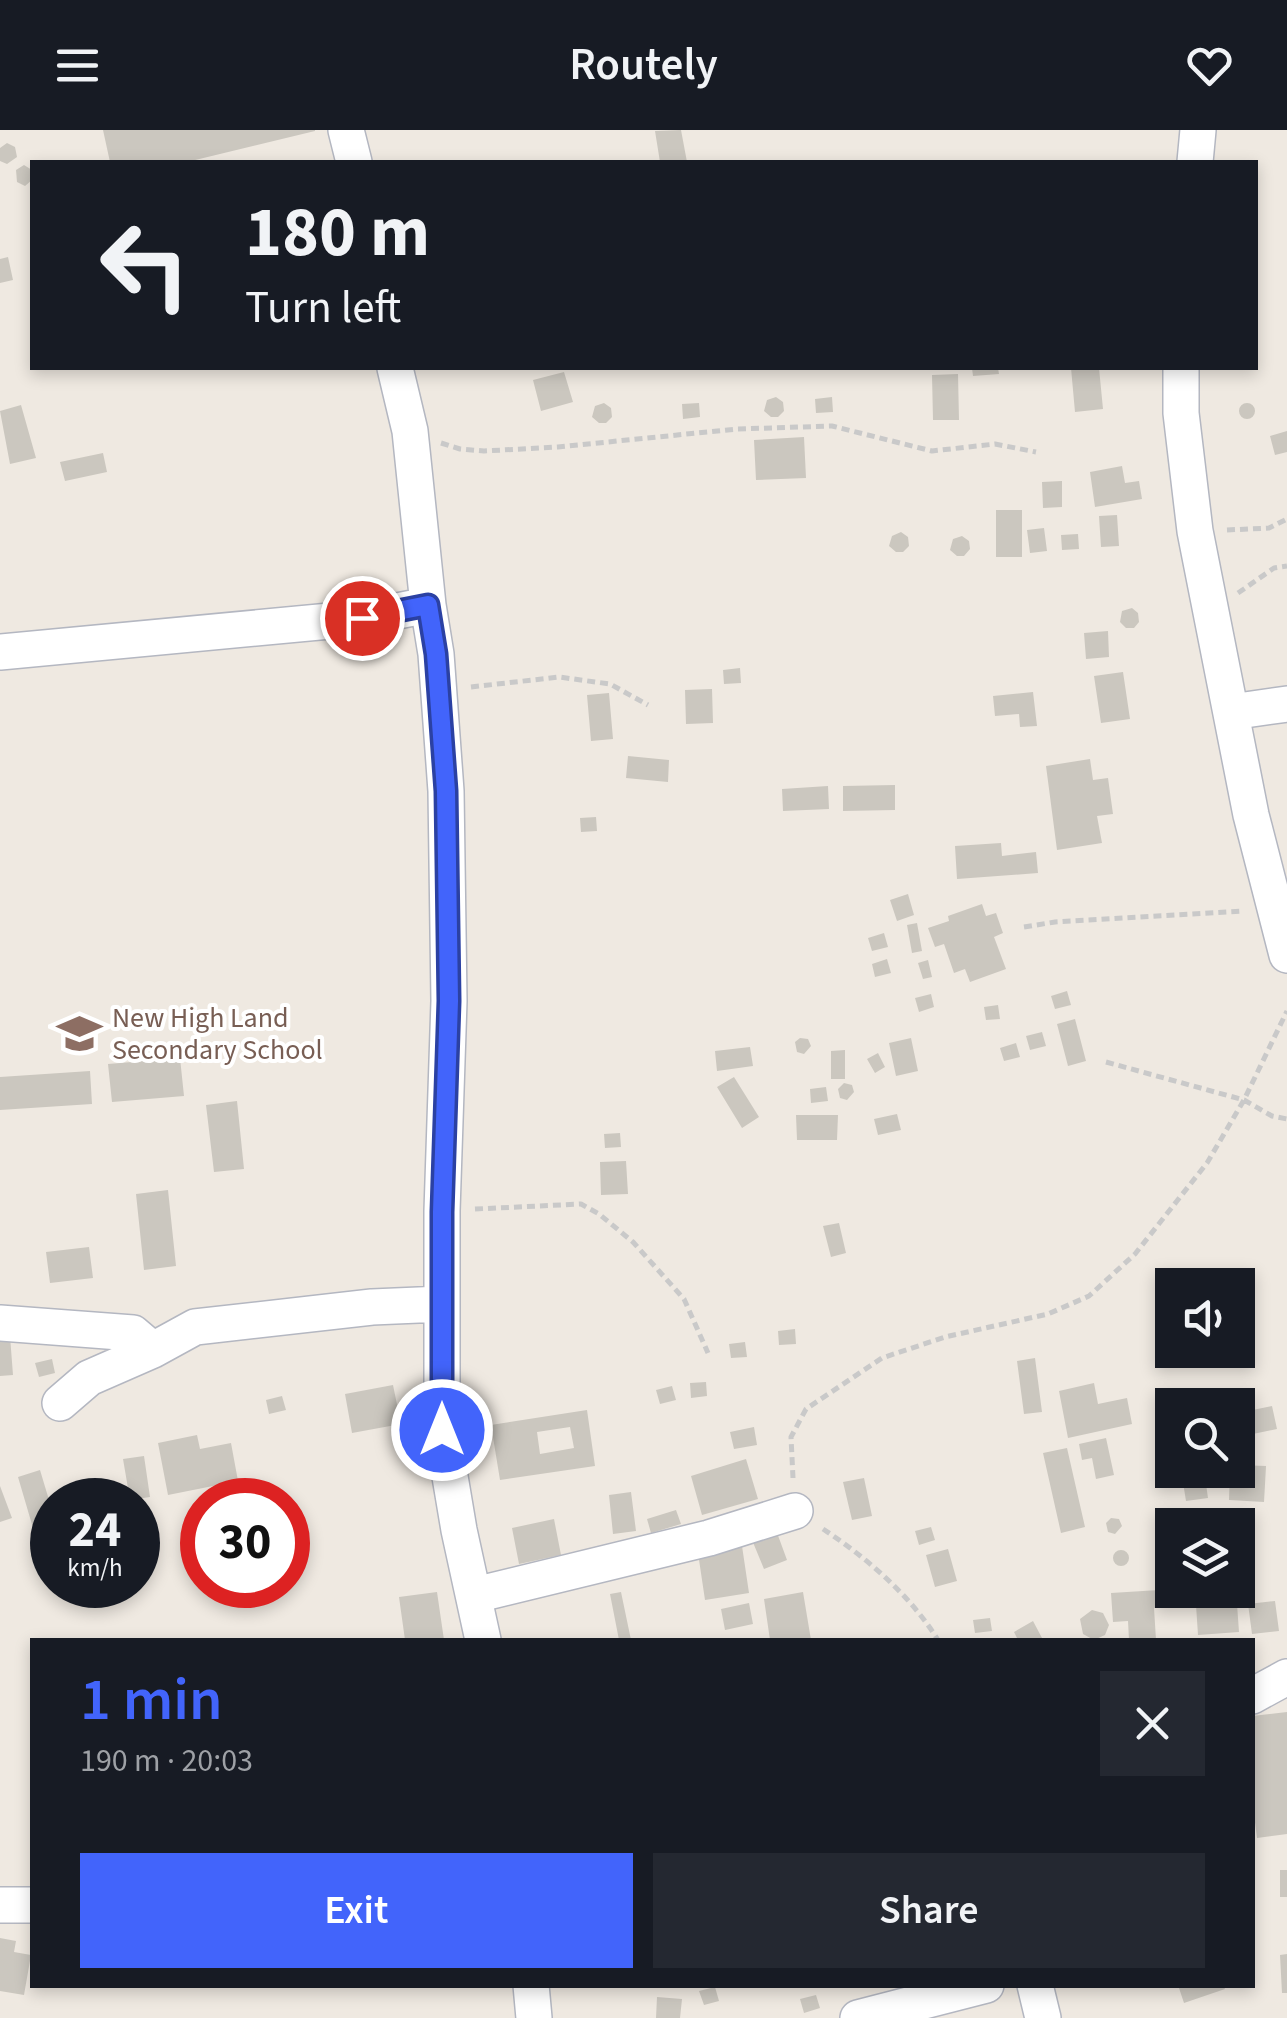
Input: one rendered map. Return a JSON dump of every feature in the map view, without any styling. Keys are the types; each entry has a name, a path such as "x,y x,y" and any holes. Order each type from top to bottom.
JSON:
{"street":[{"path":"346,130 354,160"},
{"path":"1196,160 1198,130"},
{"path":"395,370 410,432 436,654 446,791 449,1001 442,1212 442,1430 483,1638"},
{"path":"1180,370 1196,531 1210,612 1251,815 1287,954"},
{"path":"0,652 362,618 428,605"},
{"path":"1230,712 1287,704"},
{"path":"60,1403 89,1378 195,1327 372,1307 442,1304"},
{"path":"0,1324 133,1333 153,1350"},
{"path":"475,1595 709,1538 795,1510"},
{"path":"1255,1694 1287,1677"},
{"path":"0,1905 30,1905"},
{"path":"531,1988 534,2018"},
{"path":"858,2018 974,1988"},
{"path":"1037,1988 1042,2018"}],"path":[{"path":"410,432 460,450 484,451 832,426 932,451 995,444 1036,452"},
{"path":"1196,531 1268,528 1287,519"},
{"path":"1210,612 1274,568 1287,566"},
{"path":"438,691 559,678 610,684 648,705"},
{"path":"1024,927 1275,910"},
{"path":"937,1638 888,1580 839,1539 795,1510 790,1437 806,1410 882,1358 946,1337 1048,1314 1089,1296 1136,1254 1207,1164 1244,1100 1287,1011"},
{"path":"1106,1062 1244,1100 1272,1116 1287,1119"},
{"path":"442,1212 581,1204 632,1242 684,1298 708,1353"}],"building":[{"path":"103,130 315,130 195,160 110,160"},
{"path":"681,130 687,160 660,160 655,131"},
{"path":"7,143 15,147 17,157 7,164 0,161 0,148"},
{"path":"24,165 30,169 30,182 25,186 17,182 16,170"},
{"path":"8,257 13,280 0,283 0,259"},
{"path":"972,370 998,370 999,374 973,376"},
{"path":"1071,370 1099,370 1103,409 1075,412"},
{"path":"564,372 573,402 541,411 533,380"},
{"path":"958,374 959,420 933,420 932,375"},
{"path":"776,397 783,402 784,411 771,417 764,411 767,400"},
{"path":"832,397 833,412 816,413 815,399"},
{"path":"604,403 611,408 612,417 599,423 592,417 595,406"},
{"path":"699,403 700,417 683,419 682,404"},
{"path":"1247,403 1255,411 1247,419 1239,411"},
{"path":"21,405 36,458 10,464 0,411"},
{"path":"1287,431 1287,452 1275,455 1270,436"},
{"path":"804,437 806,478 756,480 754,440"},
{"path":"103,453 107,472 65,481 60,462"},
{"path":"1122,466 1125,483 1139,481 1142,499 1095,507 1090,472"},
{"path":"1062,481 1062,507 1043,508 1042,482"},
{"path":"996,510 1022,510 1022,557 996,557"},
{"path":"1117,515 1119,546 1101,547 1099,516"},
{"path":"1044,528 1047,551 1030,553 1027,530"},
{"path":"901,532 908,537 909,546 896,552 889,546 892,536"},
{"path":"1078,534 1079,549 1062,550 1061,535"},
{"path":"962,536 969,541 970,549 964,556 957,556 950,550 953,539"},
{"path":"1132,608 1138,613 1139,622 1134,628 1126,628 1120,622 1122,611"},
{"path":"1108,631 1109,657 1086,659 1084,633"},
{"path":"740,668 741,683 724,684 723,670"},
{"path":"1123,672 1130,719 1101,723 1094,676"},
{"path":"712,689 713,723 686,724 685,690"},
{"path":"1033,692 1037,726 1020,727 1019,714 995,716 993,696"},
{"path":"609,693 613,739 591,741 587,695"},
{"path":"628,756 669,760 668,782 626,778"},
{"path":"1090,759 1093,780 1108,778 1113,814 1097,816 1102,843 1057,850 1046,766"},
{"path":"895,785 895,810 843,811 843,786"},
{"path":"828,786 829,809 783,811 782,789"},
{"path":"596,817 597,831 581,832 580,818"},
{"path":"1001,843 1002,856 1036,852 1038,873 957,879 955,846"},
{"path":"908,894 914,915 897,921 890,900"},
{"path":"982,904 986,916 996,913 1003,933 994,937 1006,969 970,982 965,969 954,973 944,944 935,947 928,928"},
{"path":"917,923 922,951 912,953 907,925"},
{"path":"884,933 888,947 872,951 868,938"},
{"path":"887,959 891,973 875,977 872,964"},
{"path":"928,960 932,977 923,979 918,963"},
{"path":"1067,991 1071,1005 1055,1009 1051,996"},
{"path":"931,994 934,1007 919,1012 915,998"},
{"path":"998,1005 1000,1019 986,1020 984,1007"},
{"path":"1075,1019 1086,1061 1068,1066 1057,1024"},
{"path":"1042,1032 1046,1046 1030,1050 1026,1036"},
{"path":"911,1038 918,1071 896,1076 889,1043"},
{"path":"808,1039 811,1046 804,1054 797,1052 795,1042"},
{"path":"1016,1043 1020,1057 1004,1061 1000,1048"},
{"path":"750,1047 753,1066 717,1071 715,1051"},
{"path":"845,1050 845,1079 831,1079 831,1051"},
{"path":"878,1053 885,1067 875,1073 867,1059"},
{"path":"180,1058 184,1096 112,1102 108,1064"},
{"path":"90,1071 92,1104 0,1110 0,1077"},
{"path":"734,1077 759,1117 742,1128 717,1087"},
{"path":"844,1083 852,1085 854,1092 847,1100 840,1098 838,1089"},
{"path":"826,1087 828,1101 811,1103 810,1089"},
{"path":"237,1101 244,1169 214,1172 206,1105"},
{"path":"897,1114 901,1130 878,1135 874,1119"},
{"path":"796,1115 838,1115 837,1140 797,1140"},
{"path":"620,1133 621,1147 605,1148 604,1134"},
{"path":"626,1161 628,1194 601,1195 600,1162"},
{"path":"168,1190 176,1266 144,1270 136,1194"},
{"path":"839,1223 846,1253 831,1257 823,1226"},
{"path":"89,1247 93,1278 50,1283 46,1252"},
{"path":"795,1329 796,1344 779,1345 778,1331"},
{"path":"0,1336 10,1336 13,1375 0,1376"},
{"path":"745,1342 747,1357 731,1358 729,1344"},
{"path":"1035,1358 1042,1412 1024,1414 1017,1361"},
{"path":"52,1359 55,1373 39,1377 35,1363"},
{"path":"706,1382 707,1396 691,1398 690,1383"},
{"path":"1094,1383 1098,1404 1127,1398 1132,1424 1068,1438 1059,1391"},
{"path":"393,1385 401,1424 352,1433 345,1394"},
{"path":"672,1386 676,1400 660,1404 656,1390"},
{"path":"282,1396 286,1410 269,1414 266,1400"},
{"path":"1272,1406 1277,1429 1255,1434 1255,1410"},
{"path":"587,1410 595,1466 500,1480 491,1425","holes":["570,1427 574,1448 540,1454 537,1432"]},
{"path":"754,1427 757,1445 734,1449 730,1432"},
{"path":"197,1435 200,1449 231,1443 237,1478 180,1478 180,1493 168,1495 158,1443"},
{"path":"1106,1438 1114,1475 1096,1479 1092,1458 1082,1460 1079,1444"},
{"path":"1067,1448 1085,1527 1061,1533 1043,1453"},
{"path":"144,1456 147,1478 126,1478 123,1459"},
{"path":"746,1459 758,1499 702,1515 691,1476"},
{"path":"1255,1466 1266,1466 1264,1502 1229,1500 1229,1488 1255,1488"},
{"path":"40,1470 42,1478 30,1478 30,1518 18,1477"},
{"path":"864,1478 872,1516 852,1520 843,1482"},
{"path":"0,1486 12,1518 0,1522"},
{"path":"1184,1488 1207,1488 1208,1498 1186,1501"},
{"path":"631,1492 636,1531 613,1534 609,1495"},
{"path":"676,1510 681,1524 651,1533 647,1519"},
{"path":"1111,1518 1119,1519 1122,1526 1115,1534 1108,1532 1106,1523"},
{"path":"554,1519 561,1555 519,1564 512,1528"},
{"path":"931,1527 935,1540 919,1545 915,1531"},
{"path":"776,1530 787,1560 764,1569 752,1540"},
{"path":"742,1546 749,1593 705,1600 698,1553"},
{"path":"948,1549 957,1581 935,1587 926,1555"},
{"path":"1121,1550 1129,1558 1121,1566 1113,1558"},
{"path":"1155,1590 1156,1638 1129,1638 1128,1621 1113,1622 1111,1593"},
{"path":"437,1592 444,1638 405,1638 399,1597"},
{"path":"621,1592 631,1638 619,1638 610,1594"},
{"path":"803,1592 811,1638 770,1638 764,1599"},
{"path":"1275,1601 1279,1631 1252,1634 1249,1608 1255,1608 1255,1603"},
{"path":"749,1603 753,1624 725,1630 721,1609"},
{"path":"1196,1608 1237,1608 1239,1632 1198,1635"},
{"path":"1092,1610 1103,1613 1109,1625 1105,1635 1090,1638 1083,1634 1080,1619"},
{"path":"990,1618 992,1631 975,1633 973,1620"},
{"path":"1033,1621 1042,1638 1017,1638 1014,1632"},
{"path":"1287,1712 1287,1834 1257,1838 1255,1716"},
{"path":"1280,1870 1287,1870 1287,1897 1280,1897"},
{"path":"0,1938 16,1941 14,1952 30,1955 30,1961 24,1995 0,1991"},
{"path":"1287,1954 1287,1993 1282,1993 1280,1955"},
{"path":"715,1988 719,2001 704,2005 699,1991"},
{"path":"1179,1988 1225,1989 1184,2003"},
{"path":"816,1995 820,2008 804,2013 800,1999"},
{"path":"657,1997 682,1999 680,2018 656,2018"}],"place":[{"name":"New High Land Secondary School","path":"79,1034"}],"route":[{"path":"362,618 428,605 436,654 446,791 449,1001 442,1212 442,1430"}]}
